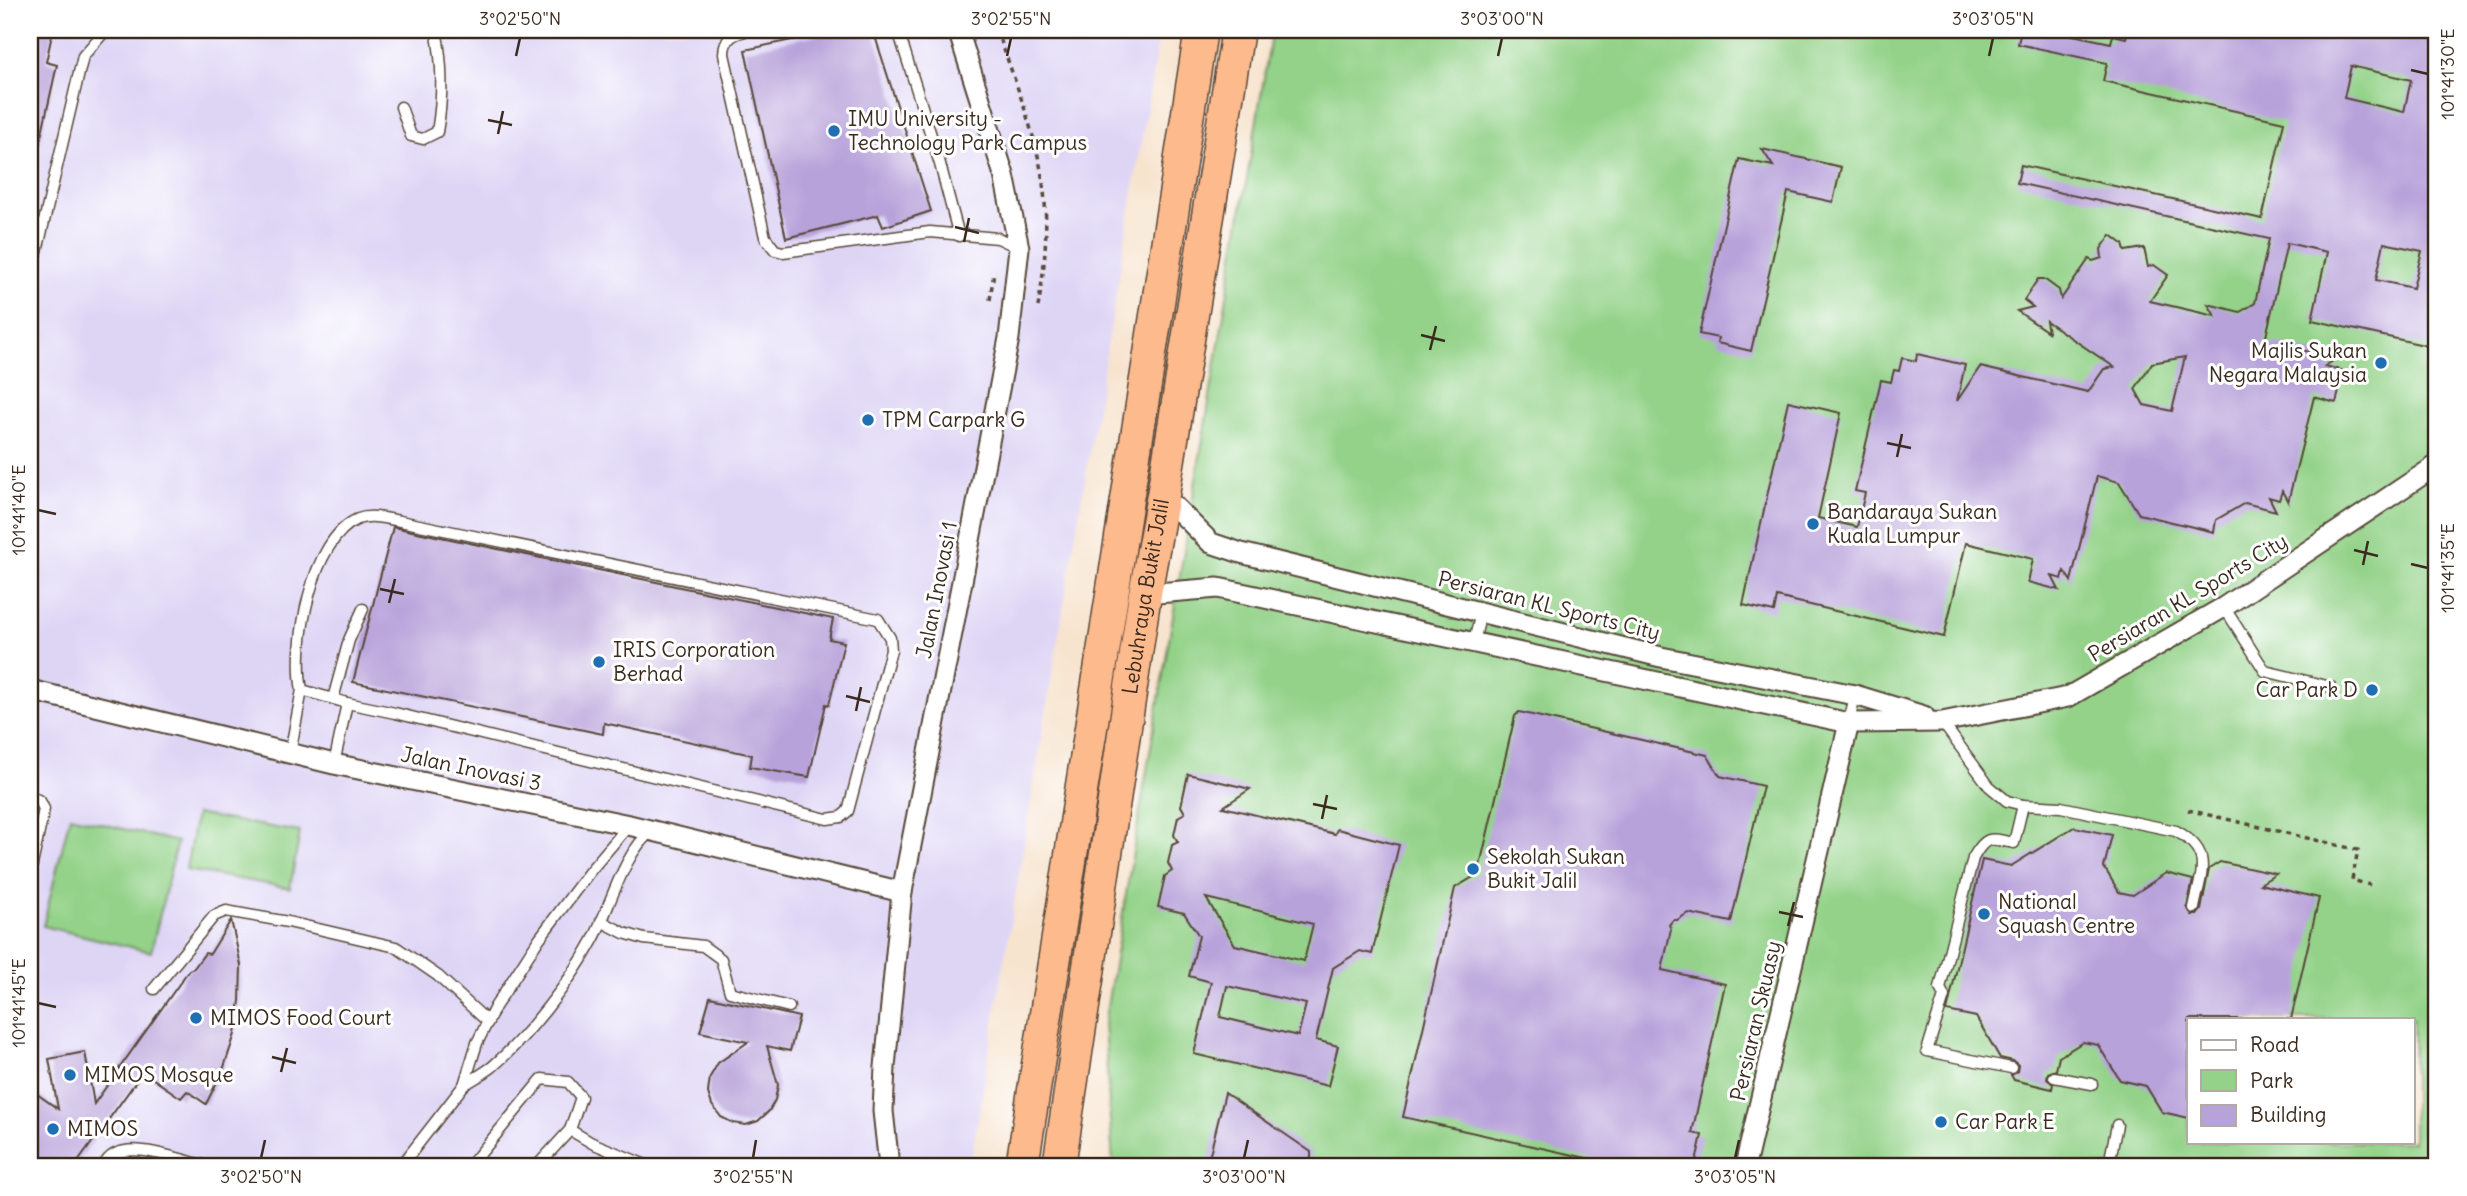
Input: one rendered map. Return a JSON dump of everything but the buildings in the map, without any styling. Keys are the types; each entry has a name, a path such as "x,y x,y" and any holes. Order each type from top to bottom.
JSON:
{"highway":[{"name":"Lebuhraya Bukit Jalil","path":"1022,1166 1201,30"},
{"name":"Lebuhraya Bukit Jalil","path":"1063,1160 1145,594 1164,495 1238,30"}],"street":[{"name":"Jalan Inovasi 1","path":"889,1166 883,1111 885,1067 902,892 1009,338 1019,248 1004,175 958,30"},
{"name":"Persiaran KL Sports City","path":"1145,594 1218,588 1849,723 1942,722 2068,696 2224,607 2437,465"},
{"name":"Persiaran KL Sports City","path":"1164,495 1211,543 1241,552 1661,657 1855,695 1942,722"},
{"name":"Jalan Inovasi 3","path":"30,691 334,764 629,825 902,892"},
{"name":"Persiaran Skuasy","path":"1745,1166 1849,723"}],"lane":[{"path":"30,281 83,56 106,30"},
{"path":"401,107 411,136 423,139 437,132 442,96 436,30"},
{"path":"750,30 730,37 724,44 724,54 765,237 775,250 783,252 930,232 998,238 1019,248"},
{"path":"898,30 940,164 958,236"},
{"path":"290,753 302,690 302,632 314,578 325,554 342,532 360,518 372,516 878,619 890,638 891,650 849,811 841,817 827,819 302,690"},
{"path":"2224,607 2265,671 2331,687"},
{"path":"333,699 349,640 363,609"},
{"path":"1474,642 1481,612"},
{"path":"1849,723 1855,695"},
{"path":"334,764 347,703"},
{"path":"1942,722 1989,786 2007,801 2061,807 2176,831 2192,840 2203,859 2194,908"},
{"path":"30,796 40,801 44,809 30,874"},
{"path":"2011,1068 1927,1051 1944,996 1940,988 1973,858 1982,843 1992,838 2014,843 2023,804"},
{"path":"464,1085 477,1043 517,971 562,907 629,825"},
{"path":"401,1166 464,1085 491,1068 541,1014 579,962 628,864 645,836 652,831"},
{"path":"154,989 214,916 226,911 396,947 438,976 488,1022"},
{"path":"601,921 624,933 644,939 703,946 721,959 730,992 789,1007"},
{"path":"2054,1077 2092,1084"},
{"path":"470,1166 542,1079 568,1082 581,1097 570,1130 537,1166"},
{"path":"2111,1154 2117,1125"},
{"path":"570,1130 592,1143 648,1166"},
{"path":"104,1166 110,1156 128,1149 206,1166"}],"path":[{"path":"997,30 1037,152 1044,191 1045,270 1038,307"},
{"path":"990,300 995,265"},
{"path":"2188,810 2358,850 2352,880 2370,885"}],"shaded area":[{"path":"30,30 1160,30 970,1166 30,1166"}],"green space":[{"name":"Bandaraya Sukan Kuala Lumpur","path":"1272,30 2437,30 2437,1166 1113,1166 1104,1024"},
{"path":"196,814 300,832 290,888 186,870"},
{"path":"70,816 177,842 151,952 43,926"}],"place":[{"name":"IMU University - Technology Park Campus","path":"834,131"},
{"name":"Majlis Sukan Negara Malaysia","path":"2381,363"},
{"name":"TPM Carpark G","path":"868,420"},
{"name":"Bandaraya Sukan Kuala Lumpur","path":"1813,524"},
{"name":"IRIS Corporation Berhad","path":"599,662"},
{"name":"Car Park D","path":"2372,690"},
{"name":"Sekolah Sukan Bukit Jalil","path":"1473,869"},
{"name":"National Squash Centre","path":"1984,914"},
{"name":"MIMOS Food Court","path":"196,1018"},
{"name":"MIMOS Mosque","path":"70,1075"},
{"name":"Car Park E","path":"1941,1122"},
{"name":"MIMOS","path":"53,1129"}]}
